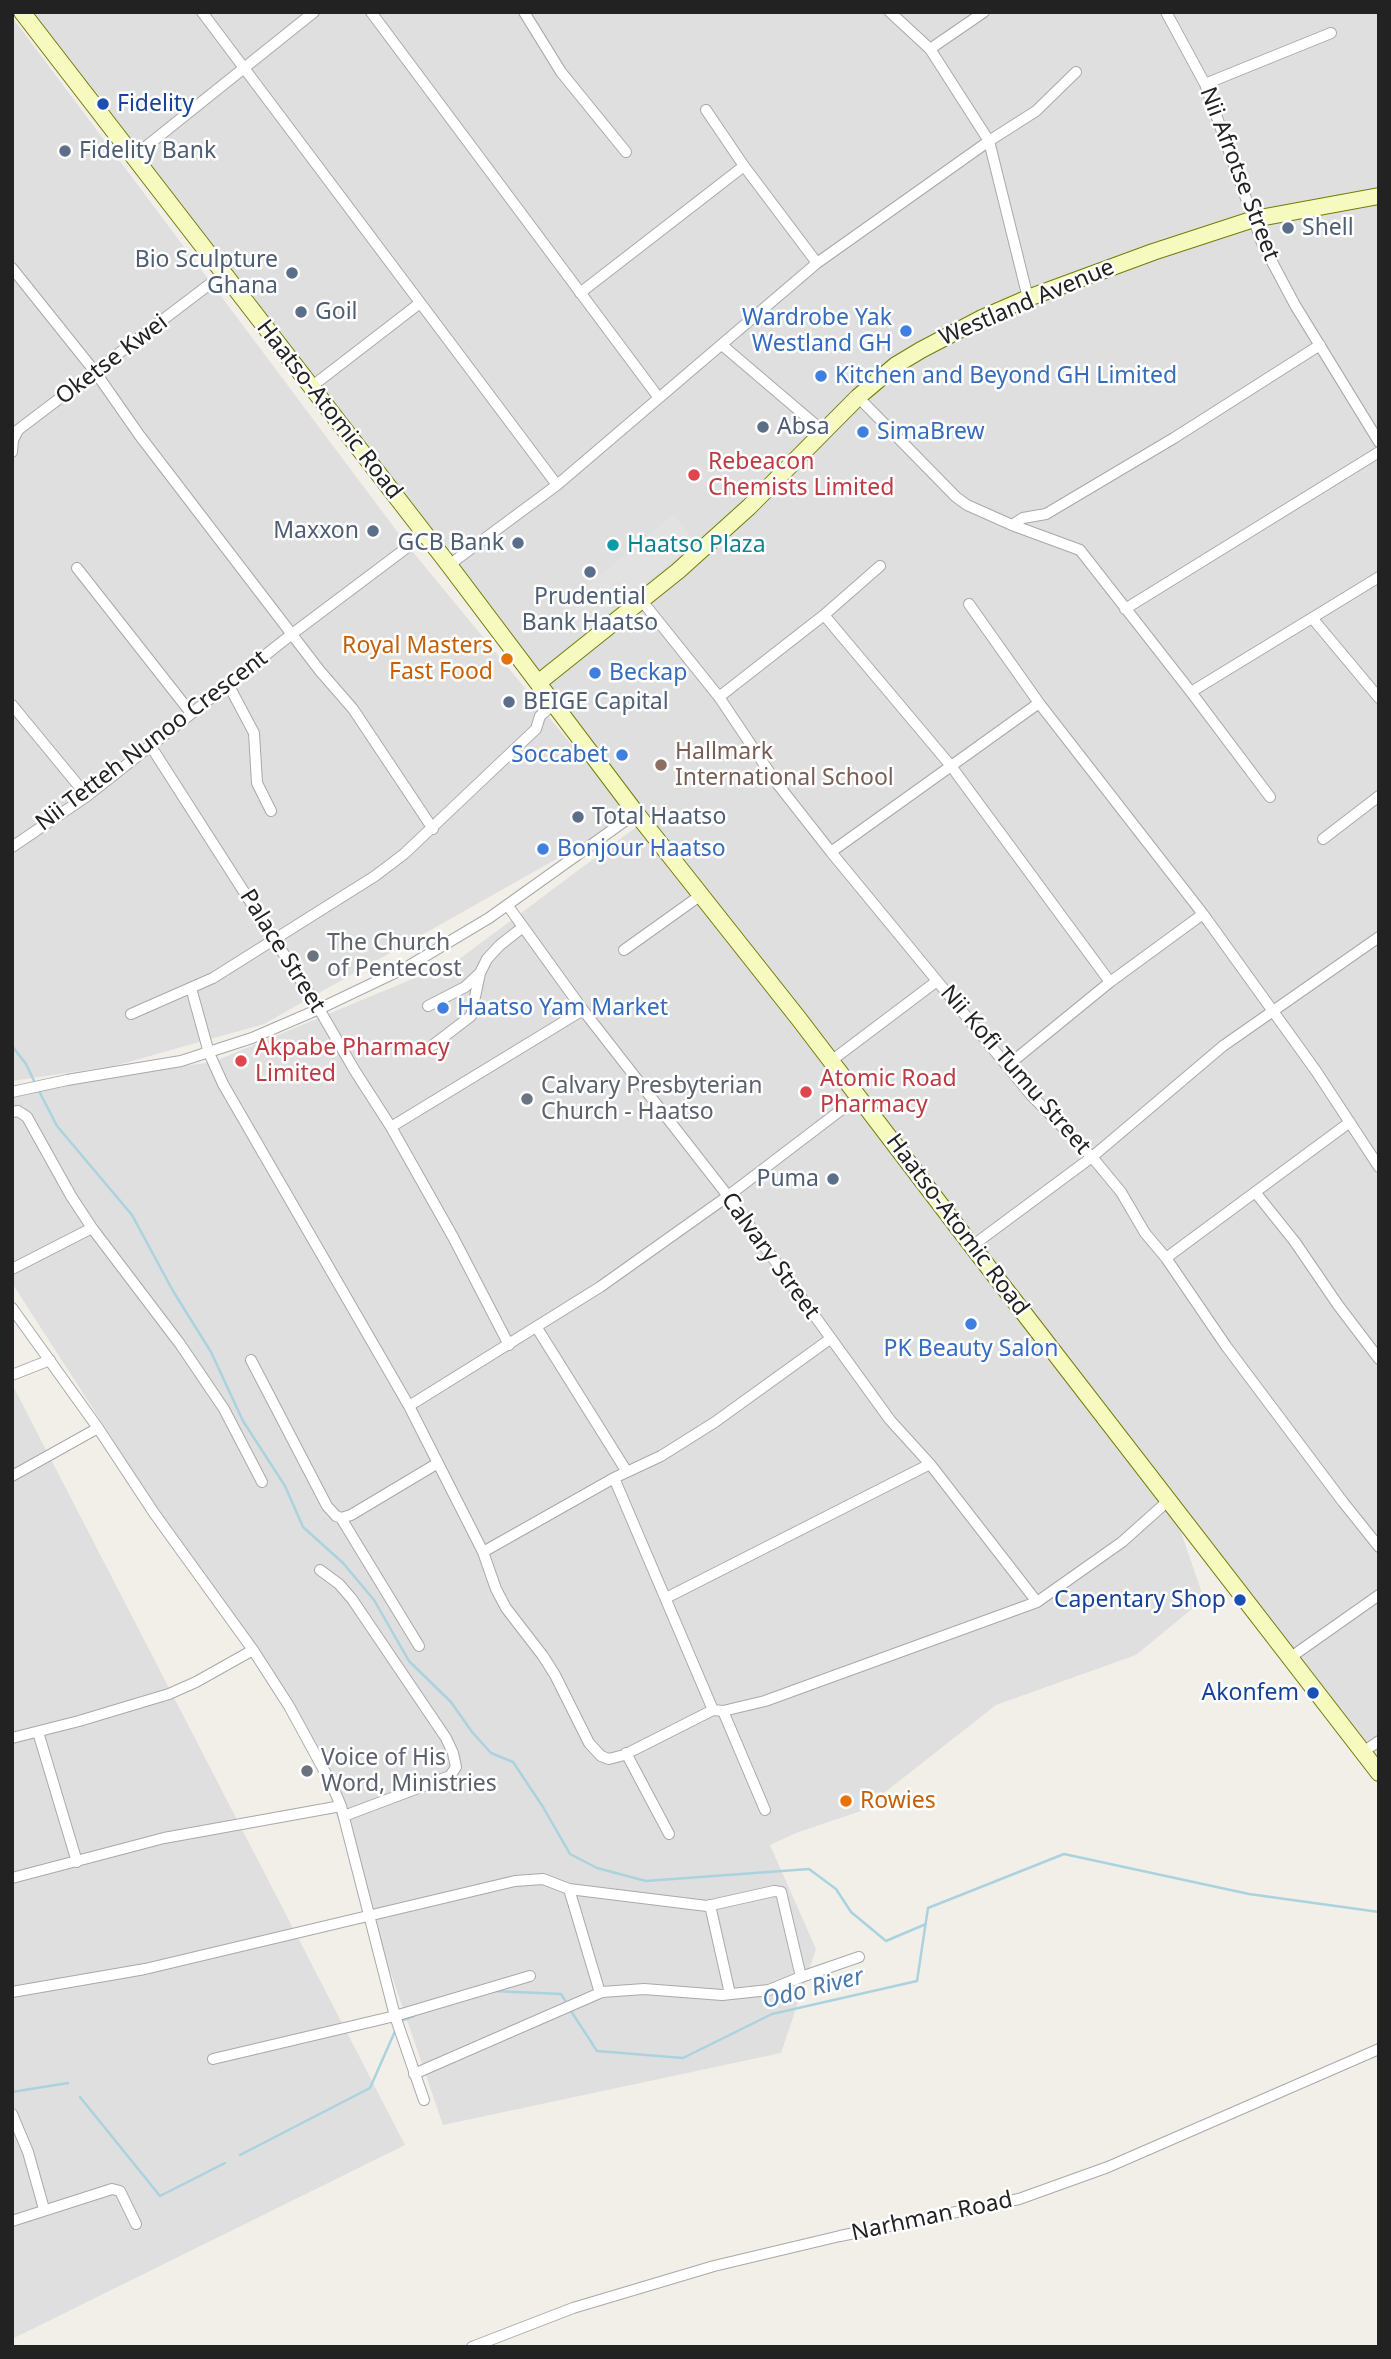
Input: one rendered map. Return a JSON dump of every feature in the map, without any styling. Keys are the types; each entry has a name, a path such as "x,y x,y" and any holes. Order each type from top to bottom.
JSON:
{"main road":[{"name":"Haatso-Atomic Road","path":"22,12 450,565 636,813 831,1061 1379,1773"},
{"name":"Westland Avenue","path":"538,683 642,601 734,521 858,397 921,350 982,318 1112,265 1254,219 1379,196"}],"street":[{"path":"202,12 557,485"},
{"path":"134,157 314,12"},
{"path":"371,12 659,398"},
{"path":"524,12 561,72 626,152"},
{"path":"890,12 930,49 989,141 1028,298"},
{"path":"930,49 984,12"},
{"name":"Nii Afrotse Street","path":"1166,12 1205,84 1271,261 1379,443"},
{"path":"1205,84 1331,33"},
{"path":"450,565 557,485 817,263 1035,111 1076,72"},
{"path":"706,110 744,166 817,263"},
{"path":"580,293 744,166"},
{"path":"12,268 96,373 140,436 320,671 353,709 433,829"},
{"name":"Oketse Kwei","path":"12,452 13,440 18,430 223,274"},
{"path":"311,387 420,303"},
{"path":"722,345 823,431"},
{"path":"1012,525 1023,517 1046,514 1174,438 1320,345"},
{"path":"858,397 967,505 1080,550 1270,797"},
{"path":"1125,609 1379,452"},
{"path":"1046,514 1049,537"},
{"name":"Nii Tetteh Nunoo Crescent","path":"12,847 86,796 292,634 425,534"},
{"path":"719,698 824,615 880,566"},
{"path":"77,568 191,713"},
{"path":"1191,692 1379,577"},
{"name":"Nii Kofi Tumu Street","path":"642,601 719,698 776,782 831,852 1007,1066 1121,1192 1145,1233 1166,1258 1226,1346 1379,1547"},
{"path":"970,604 1039,703 1203,914 1316,1071 1379,1167"},
{"path":"824,615 951,765 1110,982"},
{"path":"1313,619 1379,698"},
{"path":"228,684 254,733 257,783 271,811"},
{"path":"831,852 1039,703"},
{"path":"131,1014 213,978 375,876 433,829 536,729 540,716 554,704"},
{"path":"12,705 86,796"},
{"name":"Palace Street","path":"150,745 275,938 391,1127 453,1237 509,1345"},
{"path":"1323,839 1379,796"},
{"path":"12,1092 181,1061 252,1038 319,1009 407,967 508,906 636,813"},
{"path":"624,950 701,895"},
{"name":"Calvary Street","path":"508,906 583,1010 728,1196 890,1420 930,1464 1037,1602"},
{"path":"1007,1066 1110,982 1203,914"},
{"path":"433,1045 471,1016 480,973 487,959 523,927"},
{"path":"972,1247 1092,1157 1223,1046 1379,937"},
{"path":"428,1006 465,986 480,973"},
{"path":"831,1061 937,981"},
{"path":"191,988 209,1053 236,1109 409,1406 483,1552 506,1608 530,1637 555,1675 594,1750 609,1759 626,1754 718,1711 765,1701 1037,1602 1122,1542 1170,1500"},
{"path":"391,1127 583,1010"},
{"path":"409,1406 600,1287 728,1196 858,1097"},
{"path":"12,1112 19,1111 27,1117 92,1228 180,1344 224,1409 262,1482"},
{"path":"1166,1258 1350,1122"},
{"path":"1255,1192 1295,1242 1379,1359"},
{"path":"12,1269 92,1228"},
{"path":"12,1308 253,1650 296,1718 342,1811 395,2016 424,2100"},
{"path":"537,1328 627,1472"},
{"path":"483,1552 614,1478 661,1456 715,1422 830,1339"},
{"path":"12,1375 50,1360"},
{"path":"251,1360 327,1507 335,1516 346,1518 438,1463"},
{"path":"12,1476 98,1428"},
{"path":"666,1598 930,1464"},
{"path":"614,1478 666,1598 765,1810"},
{"path":"341,1518 419,1646"},
{"path":"12,1878 164,1838 342,1811 450,1776 456,1767 446,1738 359,1610 339,1584 320,1570"},
{"path":"1291,1657 1379,1595"},
{"path":"12,1738 169,1693 196,1682 253,1650"},
{"path":"38,1732 77,1862"},
{"path":"1363,1752 1379,1741"},
{"path":"626,1754 669,1834"},
{"path":"12,1992 145,1969 515,1881 543,1879 569,1889 710,1905 774,1891 781,1892 801,1976"},
{"path":"569,1889 600,1993"},
{"path":"710,1905 730,1994"},
{"path":"414,2074 600,1993 644,1989 730,1994 769,1990 801,1976 859,1957"},
{"path":"214,2059 395,2016 530,1976"},
{"name":"Narhman Road","path":"472,2347 573,2308 714,2266 840,2236 1019,2199 1120,2162 1379,2049"},
{"path":"13,2118 28,2152 44,2209"},
{"path":"12,2221 112,2189 120,2191 136,2224"}],"shaded area":[{"path":"22,12 1379,12 1379,1773 1171,1503 1204,1599 1136,1655 996,1705 861,1811 796,1833 770,1845 816,1949 781,2053 443,2125 316,1755 12,1283 12,1089 213,1062 458,960 643,822"},
{"path":"12,17 408,546 631,817 264,1024 114,1066 12,1081"},
{"path":"673,514 696,542 589,630 581,628 564,605"},
{"path":"12,1384 405,2145 12,2339"}],"waterway":[{"path":"12,1046 26,1064 36,1085"},
{"path":"39,1091 57,1126 132,1215 173,1291 211,1352 243,1421 285,1486 303,1527 343,1563 374,1600 409,1661 451,1702 472,1732 491,1753 513,1762 570,1854 597,1868 646,1881 809,1869 836,1889 851,1912 886,1941 926,1924"},
{"name":"Odo River","path":"569,2008 597,2051 683,2058 772,2014 917,1981 928,1908 1064,1854 1249,1894 1379,1912"},
{"name":"Odo River","path":"493,1991 561,1994 566,2002"},
{"name":"Odo River","path":"401,2021 414,2016"},
{"name":"Odo River","path":"240,2155 370,2088 396,2029"},
{"path":"12,2092 68,2083"},
{"path":"80,2097 160,2196 225,2163"}],"place":[{"name":"Fidelity","path":"103,104"},
{"name":"Fidelity Bank","path":"65,151"},
{"name":"Shell","path":"1288,228"},
{"name":"Bio Sculpture Ghana","path":"292,273"},
{"name":"Goil","path":"301,312"},
{"name":"Wardrobe Yak Westland GH","path":"906,331"},
{"name":"Kitchen and Beyond GH Limited","path":"821,376"},
{"name":"Absa","path":"763,427"},
{"name":"SimaBrew","path":"863,432"},
{"name":"Rebeacon Chemists Limited","path":"694,475"},
{"name":"Maxxon","path":"373,531"},
{"name":"GCB Bank","path":"518,543"},
{"name":"Haatso Plaza","path":"613,545"},
{"name":"Prudential Bank Haatso","path":"590,572"},
{"name":"Royal Masters Fast Food","path":"507,659"},
{"name":"Beckap","path":"595,673"},
{"name":"BEIGE Capital","path":"509,702"},
{"name":"Soccabet","path":"622,755"},
{"name":"Hallmark International School","path":"661,765"},
{"name":"Total Haatso","path":"578,817"},
{"name":"Bonjour Haatso","path":"543,849"},
{"name":"The Church of Pentecost","path":"313,956"},
{"name":"Haatso Yam Market","path":"443,1008"},
{"name":"Akpabe Pharmacy Limited","path":"241,1061"},
{"name":"Atomic Road Pharmacy","path":"806,1092"},
{"name":"Calvary Presbyterian Church - Haatso","path":"527,1099"},
{"name":"Puma","path":"833,1179"},
{"name":"PK Beauty Salon","path":"971,1324"},
{"name":"Capentary Shop","path":"1240,1600"},
{"name":"Akonfem","path":"1313,1693"},
{"name":"Voice of His Word, Ministries","path":"307,1771"},
{"name":"Rowies","path":"846,1801"}]}
